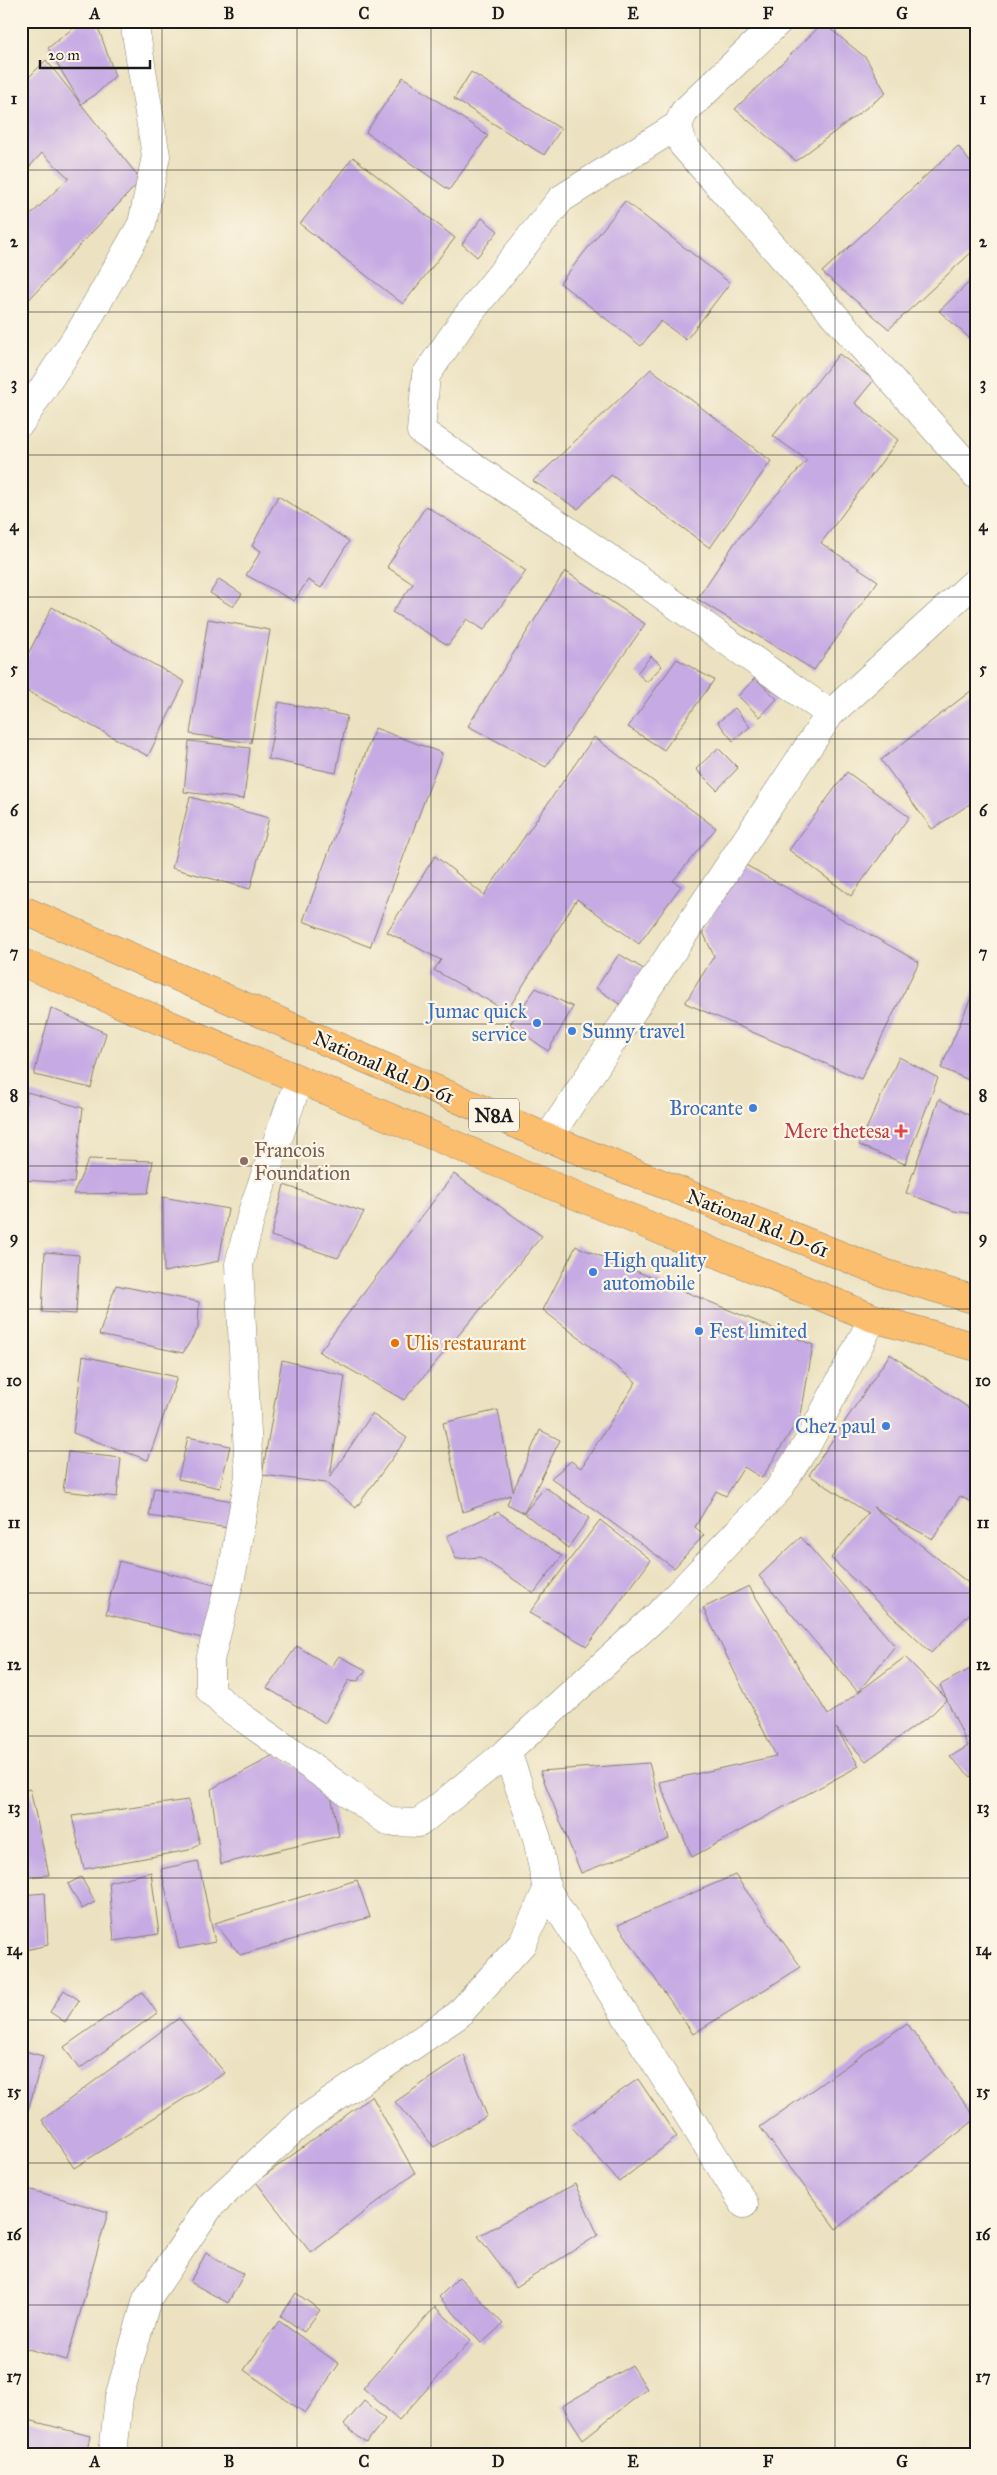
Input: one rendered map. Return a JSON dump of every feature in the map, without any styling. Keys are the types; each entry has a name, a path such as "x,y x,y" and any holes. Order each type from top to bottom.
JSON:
{"highway":[{"name":"National Rd. D-61","path":"21,909 548,1138 887,1274 976,1300"},
{"name":"N8A","path":"21,962 299,1080 873,1318 976,1347"}],"street":[{"path":"21,422 85,324 142,224 156,156 134,21"},
{"path":"779,21 684,112 678,125 561,199 464,320 426,375 421,431 627,570 830,714"},
{"path":"678,125 683,145 976,476"},
{"path":"548,1138 830,714 976,581"},
{"path":"299,1080 253,1209 239,1264 249,1476 233,1568 210,1660 210,1690 225,1705 389,1822 419,1823 508,1752 660,1613 778,1490 809,1441 873,1318"},
{"path":"508,1752 537,1838 548,1890 744,2204"},
{"path":"113,2454 119,2397 147,2299 210,2206 306,2119 458,2015 522,1944 548,1890"}],"building":[{"path":"82,21 96,21 115,76 95,95 81,104 48,48"},
{"path":"823,23 866,58 886,93 796,161 735,109"},
{"path":"46,60 141,180 21,308 21,224 69,178 42,153 21,176 21,85"},
{"path":"471,72 561,129 544,155 454,99"},
{"path":"403,77 488,136 449,190 366,132"},
{"path":"958,146 976,170 976,248 889,329 822,272"},
{"path":"353,157 455,238 403,304 300,224"},
{"path":"625,201 730,283 686,340 661,321 641,346 560,283"},
{"path":"482,218 498,231 477,257 462,244"},
{"path":"976,276 976,344 939,311"},
{"path":"839,354 874,380 855,403 898,440 821,543 878,581 814,670 697,599 736,541 807,460 773,436"},
{"path":"651,369 771,461 710,548 611,475 578,509 533,481"},
{"path":"278,496 349,541 321,588 308,580 294,601 246,575 261,551 252,546"},
{"path":"426,506 526,571 484,630 467,619 448,645 392,612 413,584 387,567"},
{"path":"565,571 645,624 546,767 468,726"},
{"path":"219,579 242,594 233,607 210,593"},
{"path":"52,607 185,682 148,756 27,691 21,699 21,668"},
{"path":"208,619 270,630 251,743 190,734"},
{"path":"651,656 662,666 647,682 637,673"},
{"path":"677,659 714,680 664,750 628,727"},
{"path":"755,678 777,699 760,717 738,696"},
{"path":"976,687 976,800 932,829 881,760"},
{"path":"279,702 347,716 336,773 268,759"},
{"path":"735,708 750,727 733,741 718,722"},
{"path":"375,728 442,753 370,947 303,921"},
{"path":"594,737 716,828 673,881 681,886 639,944 577,899 507,1011 434,970 441,960 387,932 435,856 484,895"},
{"path":"189,741 250,748 244,799 184,792"},
{"path":"718,748 738,768 717,790 696,769"},
{"path":"847,772 909,817 851,896 789,850"},
{"path":"190,797 269,818 250,889 172,868"},
{"path":"744,864 919,962 861,1079 685,1003 714,956 702,930"},
{"path":"619,954 655,976 631,1012 596,988"},
{"path":"976,986 976,1083 941,1068"},
{"path":"536,988 573,1007 548,1051 510,1024"},
{"path":"51,1008 106,1033 91,1088 34,1075"},
{"path":"899,1057 938,1078 905,1164 859,1145"},
{"path":"27,1092 83,1108 74,1183 21,1180 21,1140"},
{"path":"939,1099 976,1119 976,1214 954,1211 906,1193"},
{"path":"89,1159 153,1161 148,1193 73,1194"},
{"path":"454,1174 542,1236 404,1400 319,1352"},
{"path":"284,1185 364,1212 338,1258 271,1236"},
{"path":"163,1197 228,1209 219,1261 164,1272"},
{"path":"576,1246 813,1345 801,1415 762,1478 744,1467 726,1496 716,1491 695,1527 704,1535 674,1568 551,1478 571,1461 581,1468 636,1382 543,1310"},
{"path":"45,1252 79,1255 76,1314 42,1312"},
{"path":"116,1285 199,1302 198,1328 183,1353 99,1335"},
{"path":"890,1354 976,1413 976,1505 960,1496 933,1539 873,1507 976,1589 976,1607 931,1653 831,1558 868,1513 809,1475"},
{"path":"83,1356 177,1377 148,1460 73,1433"},
{"path":"282,1360 345,1376 330,1477 372,1414 407,1438 356,1508 326,1483 262,1475"},
{"path":"498,1410 513,1491 540,1430 560,1440 524,1513 507,1504 511,1495 463,1512 443,1423"},
{"path":"188,1437 230,1446 220,1488 178,1479"},
{"path":"68,1452 121,1458 117,1497 63,1491"},
{"path":"545,1487 589,1518 568,1548 524,1513"},
{"path":"154,1488 239,1502 235,1529 149,1516"},
{"path":"498,1512 562,1556 534,1593 480,1557 456,1559 447,1536"},
{"path":"600,1520 651,1560 587,1646 529,1613"},
{"path":"801,1537 895,1646 858,1692 759,1576"},
{"path":"119,1561 215,1585 202,1638 106,1614"},
{"path":"749,1586 828,1715 905,1657 947,1699 932,1714 866,1761 836,1728 859,1766 692,1857 659,1782 776,1756 703,1608"},
{"path":"297,1646 331,1667 339,1656 366,1670 358,1681 349,1680 325,1723 267,1688"},
{"path":"976,1666 976,1774 971,1777 950,1757 968,1746 940,1685"},
{"path":"277,1754 330,1790 339,1836 221,1864 211,1789"},
{"path":"649,1763 669,1839 581,1873 540,1771"},
{"path":"30,1789 49,1875 21,1877 21,1791"},
{"path":"188,1800 200,1843 189,1850 84,1869 72,1816"},
{"path":"198,1861 215,1942 179,1949 161,1869"},
{"path":"151,1872 159,1934 114,1941 109,1882"},
{"path":"735,1875 801,1967 693,2034 618,1925"},
{"path":"81,1877 95,1902 82,1909 68,1884"},
{"path":"357,1880 370,1917 240,1955 215,1923"},
{"path":"45,1893 48,1945 21,1951 21,1895"},
{"path":"64,1990 79,2000 65,2022 50,2012"},
{"path":"142,1992 157,2013 79,2069 64,2047"},
{"path":"179,2018 225,2073 74,2168 42,2120"},
{"path":"907,2023 976,2119 836,2229 760,2127"},
{"path":"21,2050 43,2056 28,2111 21,2109"},
{"path":"464,2055 487,2116 434,2147 395,2102"},
{"path":"638,2079 677,2137 619,2182 571,2126"},
{"path":"372,2096 415,2173 311,2253 256,2182"},
{"path":"575,2184 598,2235 516,2287 478,2236"},
{"path":"21,2187 108,2212 67,2360 21,2347"},
{"path":"206,2253 244,2274 228,2303 190,2282"},
{"path":"459,2277 503,2324 482,2343 439,2297"},
{"path":"296,2293 320,2310 304,2332 281,2316"},
{"path":"435,2307 471,2340 399,2420 363,2388"},
{"path":"279,2321 339,2364 305,2413 244,2370"},
{"path":"632,2365 647,2389 583,2439 562,2406"},
{"path":"364,2401 385,2419 366,2443 344,2425"},
{"path":"21,2418 90,2436 86,2454 21,2454"}],"place":[{"name":"Jumac quick service","path":"537,1023"},
{"name":"Sunny travel","path":"572,1031"},
{"name":"Brocante","path":"753,1108"},
{"name":"Mere thetesa","path":"901,1131"},
{"name":"Francois Foundation","path":"244,1161"},
{"name":"High quality automobile","path":"593,1272"},
{"name":"Fest limited","path":"699,1331"},
{"name":"Ulis restaurant","path":"395,1343"},
{"name":"Chez paul","path":"886,1426"}]}
